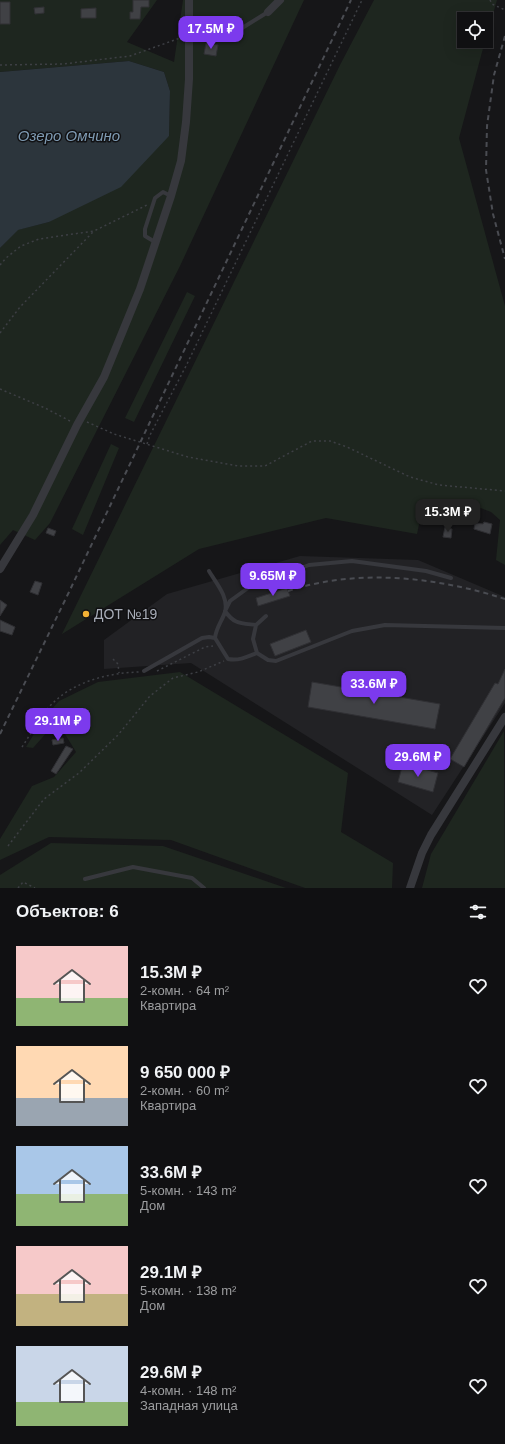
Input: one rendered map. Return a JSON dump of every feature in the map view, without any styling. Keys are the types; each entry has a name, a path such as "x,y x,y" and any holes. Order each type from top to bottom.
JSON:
{"street":[{"path":"0,568 33,515 79,422 104,377 140,289 171,196 180,161 186,122 189,79 189,0"},
{"path":"268,12 280,0"},
{"path":"410,888 422,853 431,835 505,717"}],"lane":[{"path":"189,35 199,32 239,30 268,12"},
{"path":"155,242 145,236 144,229 155,198 162,192 171,196"},
{"path":"257,653 240,659 228,659 215,638 216,630 230,601 248,588 309,564 352,561 426,571 451,578"},
{"path":"209,571 221,591 225,600 225,611 231,620 256,625"},
{"path":"266,616 256,625 253,639 257,653 268,660 276,661 352,631 385,625 505,628"},
{"path":"144,671 202,638 215,638"},
{"path":"85,879 133,867 192,878 204,888"}],"path":[{"path":"147,444 362,0"},
{"path":"490,0 492,4 505,10"},
{"path":"0,65 63,64 130,56 189,35"},
{"path":"0,265 21,246 39,239 94,231 154,202"},
{"path":"0,333 20,307 94,231"},
{"path":"0,389 79,422 188,457 238,466 265,466 312,441 330,441 347,447 410,477 439,485 505,491"},
{"path":"22,747 49,706 69,689 91,680 119,673 157,671 206,647 212,646 221,648"},
{"path":"113,659 118,664 119,673"},
{"path":"8,846 44,799 79,773 118,735 150,696 173,678 198,672 228,659"},
{"path":"18,888 23,882 35,888"}],"shaded area":[{"path":"0,0 157,0 127,42 174,62 183,0 304,0 180,266 50,523 35,540 13,530 0,545 0,248 17,230 49,222 169,136 170,91 164,72 129,61 0,72"},
{"path":"374,0 497,0 493,14 493,12 457,12 457,48 483,48 459,138 505,306 505,565 496,560 500,520 491,512 465,502 423,506 417,534 326,518 199,549 62,634 340,65"},
{"path":"187,292 195,296 134,422 125,418"},
{"path":"111,444 119,448 83,535 72,529"},
{"path":"300,556 418,560 505,597 505,703 432,815 191,663 104,669 104,640 167,594"},
{"path":"180,672 348,773 341,832 393,863 392,888 305,888 171,840 49,837 0,860 0,839 32,786 54,777 76,752 57,721 33,748 26,747 43,719 59,701 98,682"},
{"path":"504,731 505,888 422,888 431,854"},
{"path":"51,843 163,846 286,888 0,888 0,875"}],"water":[{"name":"Озеро Омчино","path":"129,61 164,72 170,91 169,136 121,187 49,222 18,230 0,248 0,72"}],"building":[{"path":"133,0 149,0 149,7 141,7 140,19 130,19 130,12 133,12"},
{"path":"0,2 10,2 10,24 0,24"},
{"path":"44,7 44,13 35,14 34,8"},
{"path":"96,8 96,18 81,18 81,9"},
{"path":"206,43 218,45 216,56 204,54"},
{"path":"484,522 492,524 490,534 474,529 475,523 483,524"},
{"path":"445,527 452,529 451,538 443,537"},
{"path":"48,528 56,531 54,536 46,533"},
{"path":"35,581 42,583 38,595 30,592"},
{"path":"287,588 290,596 258,606 256,598"},
{"path":"0,600 7,605 0,616"},
{"path":"0,620 15,627 12,635 0,631"},
{"path":"306,630 311,642 275,656 270,644"},
{"path":"505,669 505,698 464,767 450,759 495,683 498,684"},
{"path":"312,682 440,704 435,729 308,707"},
{"path":"63,738 64,743 53,745 52,740"},
{"path":"66,746 73,749 56,774 51,771"},
{"path":"403,763 438,773 433,792 398,782"}],"railway":[{"path":"0,734 351,0"},
{"path":"505,36 494,75 487,126 486,170 493,214 505,259"},
{"path":"288,591 341,579 397,578 452,585 505,599"}],"place":[{"name":"ДОТ №19","path":"86,614"}]}
